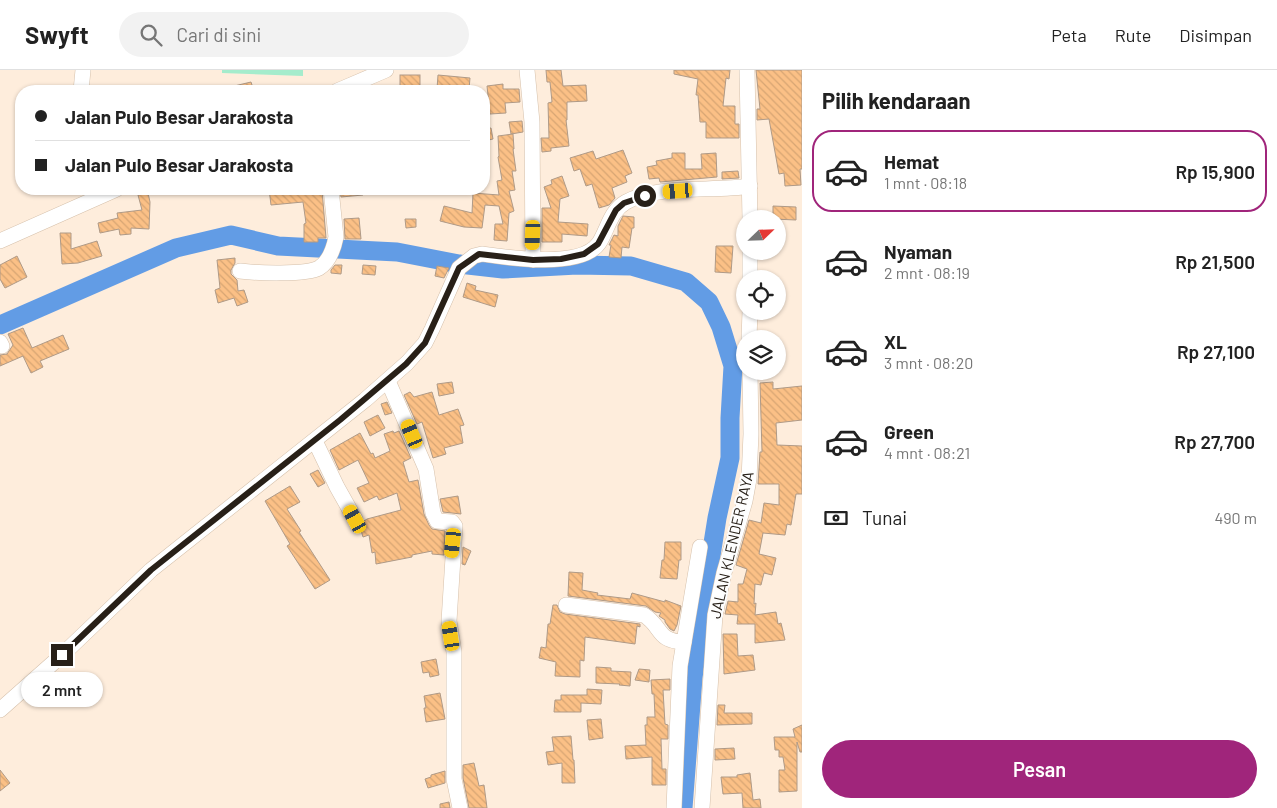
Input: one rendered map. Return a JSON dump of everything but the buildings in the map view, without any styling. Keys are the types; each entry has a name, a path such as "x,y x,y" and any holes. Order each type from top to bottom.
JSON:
{"street":[{"path":"82,85 83,70"},
{"path":"351,85 386,70"},
{"path":"527,70 532,122 533,260"},
{"path":"748,70 750,210"},
{"path":"0,710 62,655 151,570 388,381 425,343 465,264 476,255 482,254 533,260 561,259 584,254 598,244 616,210 624,203 661,192 750,186"},
{"path":"240,271 261,273 317,269 327,260 336,237 332,195"},
{"path":"0,241 83,196"},
{"name":"JALAN KLENDER RAYA","path":"702,808 715,615 724,573 745,501 748,479 751,442 750,380"},
{"path":"388,381 426,469 433,514 437,521 452,522 455,526 449,620 454,652 454,779 460,808"},
{"path":"315,440 337,487 355,519"},
{"path":"674,808 678,687 700,547"},
{"path":"566,605 638,613 650,618 662,636 669,640 684,642"}],"green space":[{"path":"222,70 303,70 303,76 222,73"}],"waterway":[{"path":"0,325 176,248 231,235 278,246 397,252 459,264 503,269 577,265 631,266 686,282 709,302 721,327 733,366 730,458 717,518 701,618 693,678 683,808"}],"route":[{"path":"62,655 151,570 272,476 366,400 406,364 425,343 459,268 472,260 474,256 482,254 533,260 561,259 584,254 598,244 616,210 624,203 645,196"}]}
